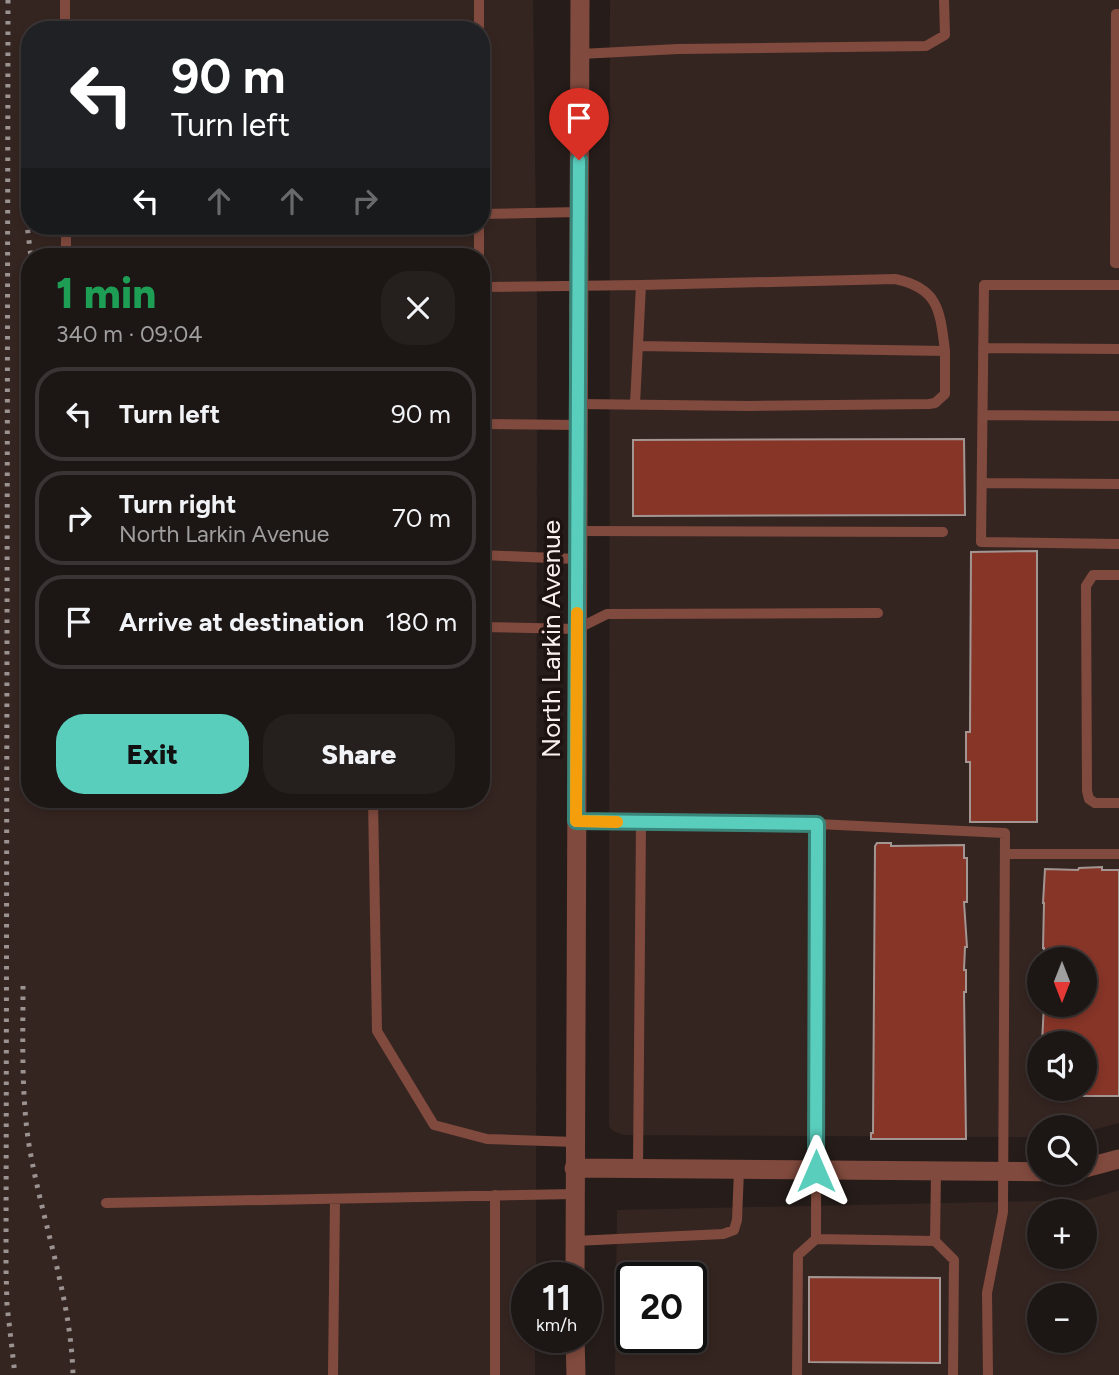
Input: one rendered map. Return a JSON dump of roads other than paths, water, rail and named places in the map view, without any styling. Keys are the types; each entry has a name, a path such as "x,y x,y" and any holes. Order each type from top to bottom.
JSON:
{"street":[{"name":"North Larkin Avenue","path":"575,1262 580,0"},
{"path":"1097,1165 1119,1159"},
{"path":"574,1168 1027,1173"},
{"path":"575,1353 576,1375"}],"lane":[{"path":"65,0 65,21"},
{"path":"479,0 479,21"},
{"path":"580,54 678,49 926,46 945,35 944,0"},
{"path":"1119,14 1116,14 1115,263 1119,263"},
{"path":"490,214 579,212"},
{"path":"490,287 895,279 925,289 936,304 941,321 946,394 935,403 578,404"},
{"path":"635,404 641,285"},
{"path":"1119,285 984,285 981,542 1119,544"},
{"path":"639,346 944,351"},
{"path":"983,348 1119,349"},
{"path":"983,415 1119,415"},
{"path":"490,425 578,425"},
{"path":"982,483 1119,484"},
{"path":"577,531 943,532"},
{"path":"490,555 577,559"},
{"path":"1119,575 1093,575 1086,586 1088,799 1095,803 1119,803"},
{"path":"490,627 577,629 607,614 878,613"},
{"path":"373,808 377,1031 434,1125 487,1139 575,1142"},
{"path":"576,821 817,824 1005,833 1003,1212 987,1293 988,1375"},
{"path":"638,1168 641,822"},
{"path":"816,1239 817,824"},
{"path":"1005,853 1119,853"},
{"path":"575,1241 723,1234 734,1230 737,1220 739,1170"},
{"path":"935,1241 936,1172"},
{"path":"106,1203 575,1194"},
{"path":"495,1195 495,1375"},
{"path":"333,1375 335,1199"},
{"path":"797,1375 798,1255 816,1239 935,1241 954,1260 953,1375"}],"railway":[{"path":"8,0 6,1269 15,1375"},
{"path":"28,235 30,248"},
{"path":"23,986 26,1125 67,1317 73,1375"}]}
